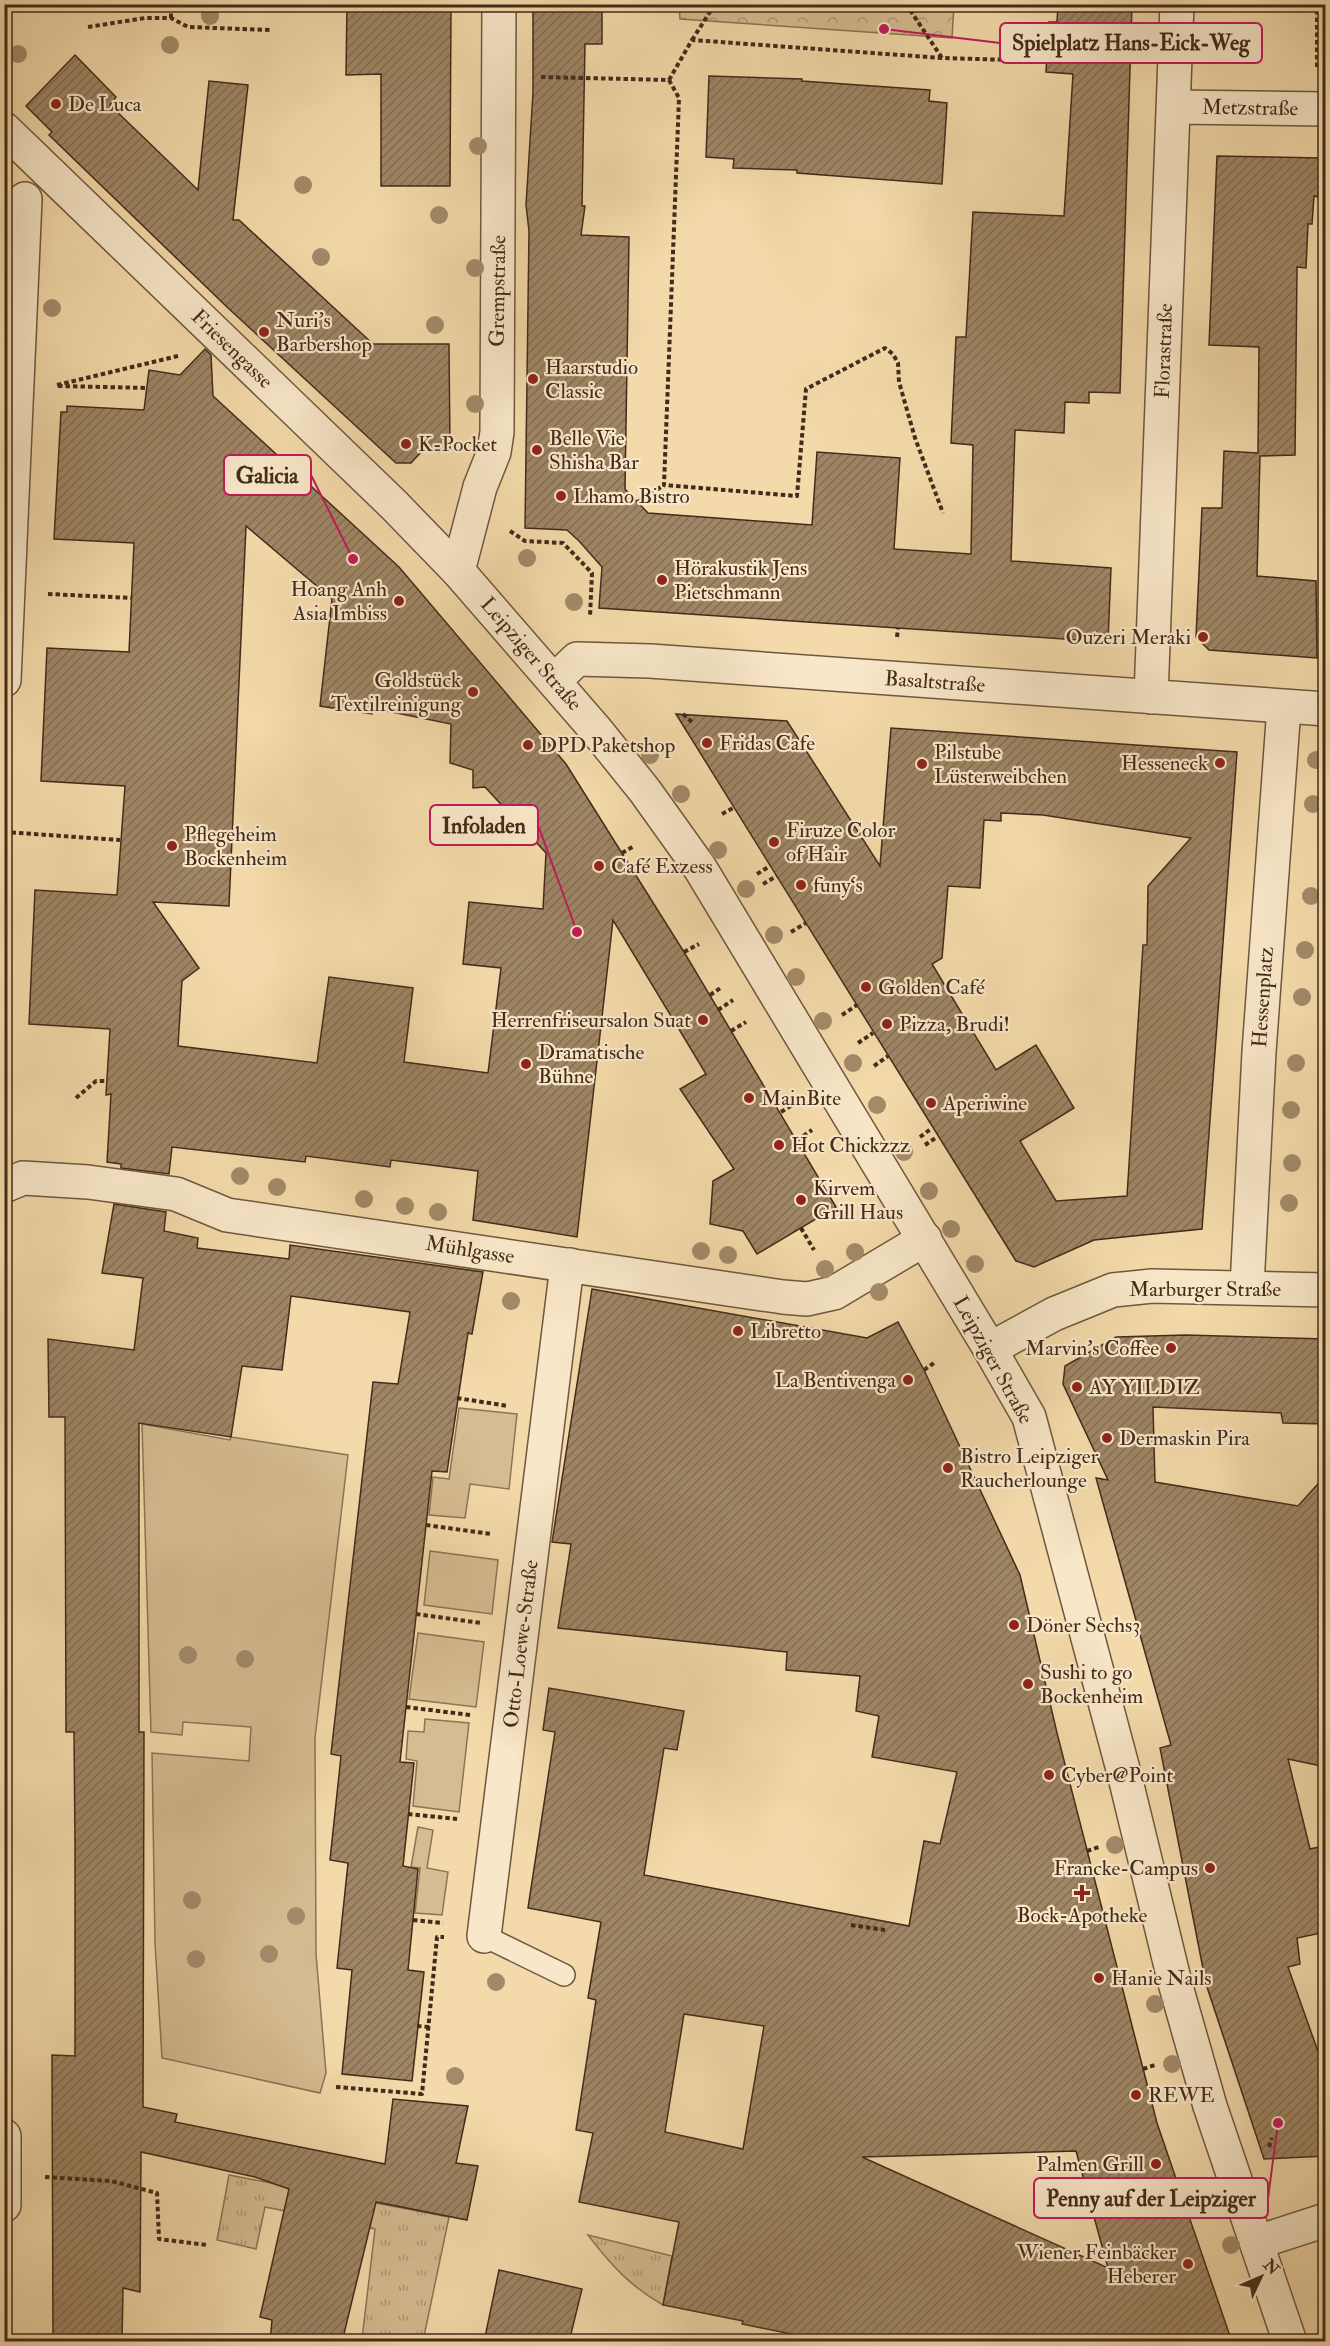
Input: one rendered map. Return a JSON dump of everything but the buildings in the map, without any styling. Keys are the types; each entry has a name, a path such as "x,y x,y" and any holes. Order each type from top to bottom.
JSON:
{"street":[{"name":"Grempstraße","path":"458,571 480,487 494,452 497,432 499,4"},
{"name":"Florastraße","path":"1151,697 1177,4"},
{"name":"Metzstraße","path":"1174,107 1326,109"},
{"name":"Friesengasse","path":"4,129 387,498 458,571"},
{"path":"4,680 8,493 17,411 25,199"},
{"name":"Leipziger Straße","path":"458,571 554,681 645,791 700,868 925,1239 1029,1417 1124,1773 1175,1983 1210,2106 1290,2342"},
{"name":"Basaltstraße","path":"554,681 577,659 587,659 674,663 1326,709"},
{"name":"Hessenplatz","path":"1247,1287 1259,1052 1284,707"},
{"name":"Mühlgasse","path":"4,1186 23,1178 88,1182 176,1194 227,1215 783,1298 807,1299 834,1293 925,1239"},
{"name":"Otto-Loewe-Straße","path":"484,1935 565,1282 570,1265"},
{"name":"Marburger Straße","path":"990,1349 1054,1314 1113,1290 1152,1286 1326,1290"},
{"path":"4,2136 4,2205"},
{"path":"1258,2242 1326,2220"}],"lane":[{"path":"484,1935 564,1975"}],"path":[{"path":"171,4 171,18"},
{"path":"669,80 716,4"},
{"path":"906,4 942,58"},
{"path":"1316,70 1317,4"},
{"path":"88,27 145,18 171,18 188,27 270,30"},
{"path":"692,40 942,58 1047,60"},
{"path":"532,77 669,80"},
{"path":"664,485 679,98 669,80"},
{"path":"638,502 664,485 797,496 806,389 885,348 893,354 898,363 899,382 915,438 943,513"},
{"path":"147,388 51,386 186,354"},
{"path":"510,531 525,540 563,543 592,573 589,628"},
{"path":"50,594 132,598"},
{"path":"897,638 898,628"},
{"path":"683,714 694,724"},
{"path":"722,814 734,808"},
{"path":"4,832 120,840"},
{"path":"757,874 770,866"},
{"path":"763,885 777,876"},
{"path":"791,932 806,923"},
{"path":"684,952 702,942"},
{"path":"710,995 728,984"},
{"path":"718,1010 736,997"},
{"path":"842,1015 857,1005"},
{"path":"731,1031 749,1020"},
{"path":"858,1043 873,1033"},
{"path":"874,1066 888,1056"},
{"path":"76,1098 96,1081 107,1081"},
{"path":"775,1104 794,1092"},
{"path":"781,1112 798,1101"},
{"path":"797,1140 815,1128"},
{"path":"920,1137 932,1128"},
{"path":"925,1145 937,1137"},
{"path":"801,1228 813,1250"},
{"path":"924,1370 934,1363"},
{"path":"457,1398 515,1407"},
{"path":"426,1525 495,1535"},
{"path":"416,1614 482,1623"},
{"path":"406,1707 480,1716"},
{"path":"408,1814 464,1820"},
{"path":"1087,1851 1102,1846"},
{"path":"413,1920 450,1923"},
{"path":"851,1925 885,1930"},
{"path":"336,2087 422,2094 437,1937 484,1935"},
{"path":"417,2026 429,2027"},
{"path":"1143,2069 1155,2065"},
{"path":"1269,2146 1272,2138"},
{"path":"40,2177 111,2181 157,2193 159,2239 207,2245"}],"green space":[{"path":"679,4 954,5 952,38 680,19"},
{"path":"1325,1120 1326,1205 1321,1205"},
{"path":"459,1408 517,1414 509,1489 470,1484 465,1518 429,1515 433,1477 449,1479"},
{"path":"142,1424 230,1440 231,1437 348,1455 315,1738 316,1954 326,2073 320,2093 162,2058 155,1943 152,1753 249,1761 251,1727 183,1722 182,1735 151,1732"},
{"path":"430,1551 498,1560 492,1614 424,1605"},
{"path":"418,1633 484,1642 476,1707 409,1699"},
{"path":"425,1719 469,1723 459,1812 413,1806 417,1761 406,1759 408,1731 424,1732"},
{"path":"418,1827 433,1830 427,1868 448,1872 442,1915 415,1913 420,1868 411,1867"},
{"path":"229,2175 449,2217 423,2341 373,2342 362,2339 375,2229 265,2207 256,2249 217,2240"},
{"path":"588,2235 672,2256 663,2305 641,2291 622,2274"}],"place":[{"name":"Spielplatz Hans-Eick-Weg","path":"884,29"},
{"name":"De Luca","path":"56,104"},
{"name":"Nuri's Barbershop","path":"264,332"},
{"name":"Haarstudio Classic","path":"533,379"},
{"name":"K-Pocket","path":"406,444"},
{"name":"Belle Vie Shisha Bar","path":"537,450"},
{"name":"Lhamo Bistro","path":"561,496"},
{"name":"Galicia","path":"353,559"},
{"name":"Hörakustik Jens Pietschmann","path":"662,580"},
{"name":"Hoang Anh Asia Imbiss","path":"399,601"},
{"name":"Ouzeri Meraki","path":"1203,637"},
{"name":"Goldstück Textilreinigung","path":"473,692"},
{"name":"Fridas Cafe","path":"707,743"},
{"name":"DPD Paketshop","path":"528,745"},
{"name":"Hesseneck","path":"1220,763"},
{"name":"Pilstube Lüsterweibchen","path":"922,764"},
{"name":"Firuze Color of Hair","path":"774,842"},
{"name":"Pflegeheim Bockenheim","path":"172,846"},
{"name":"Café Exzess","path":"599,866"},
{"name":"funy‘s","path":"801,885"},
{"name":"Infoladen","path":"577,932"},
{"name":"Golden Café","path":"866,987"},
{"name":"Herrenfriseursalon Suat","path":"703,1020"},
{"name":"Pizza, Brudi!","path":"887,1024"},
{"name":"Dramatische Bühne","path":"526,1064"},
{"name":"MainBite","path":"749,1098"},
{"name":"Aperiwine","path":"931,1103"},
{"name":"Hot Chickzzz","path":"779,1145"},
{"name":"Kirvem Grill Haus","path":"801,1200"},
{"name":"Libretto","path":"738,1331"},
{"name":"Marvin's Coffee","path":"1171,1348"},
{"name":"La Bentivenga","path":"908,1380"},
{"name":"AY YILDIZ","path":"1077,1387"},
{"name":"Dermaskin Pira","path":"1107,1438"},
{"name":"Bistro Leipziger Raucherlounge","path":"948,1468"},
{"name":"Döner Sechs3","path":"1014,1625"},
{"name":"Sushi to go Bockenheim","path":"1028,1684"},
{"name":"Cyber@Point","path":"1049,1775"},
{"name":"Francke-Campus","path":"1210,1868"},
{"name":"Bock-Apotheke","path":"1082,1893"},
{"name":"Hanie Nails","path":"1099,1978"},
{"name":"REWE","path":"1136,2095"},
{"name":"Penny auf der Leipziger","path":"1278,2123"},
{"name":"Palmen Grill","path":"1156,2164"},
{"name":"Wiener Feinbäcker Heberer","path":"1188,2264"}]}
